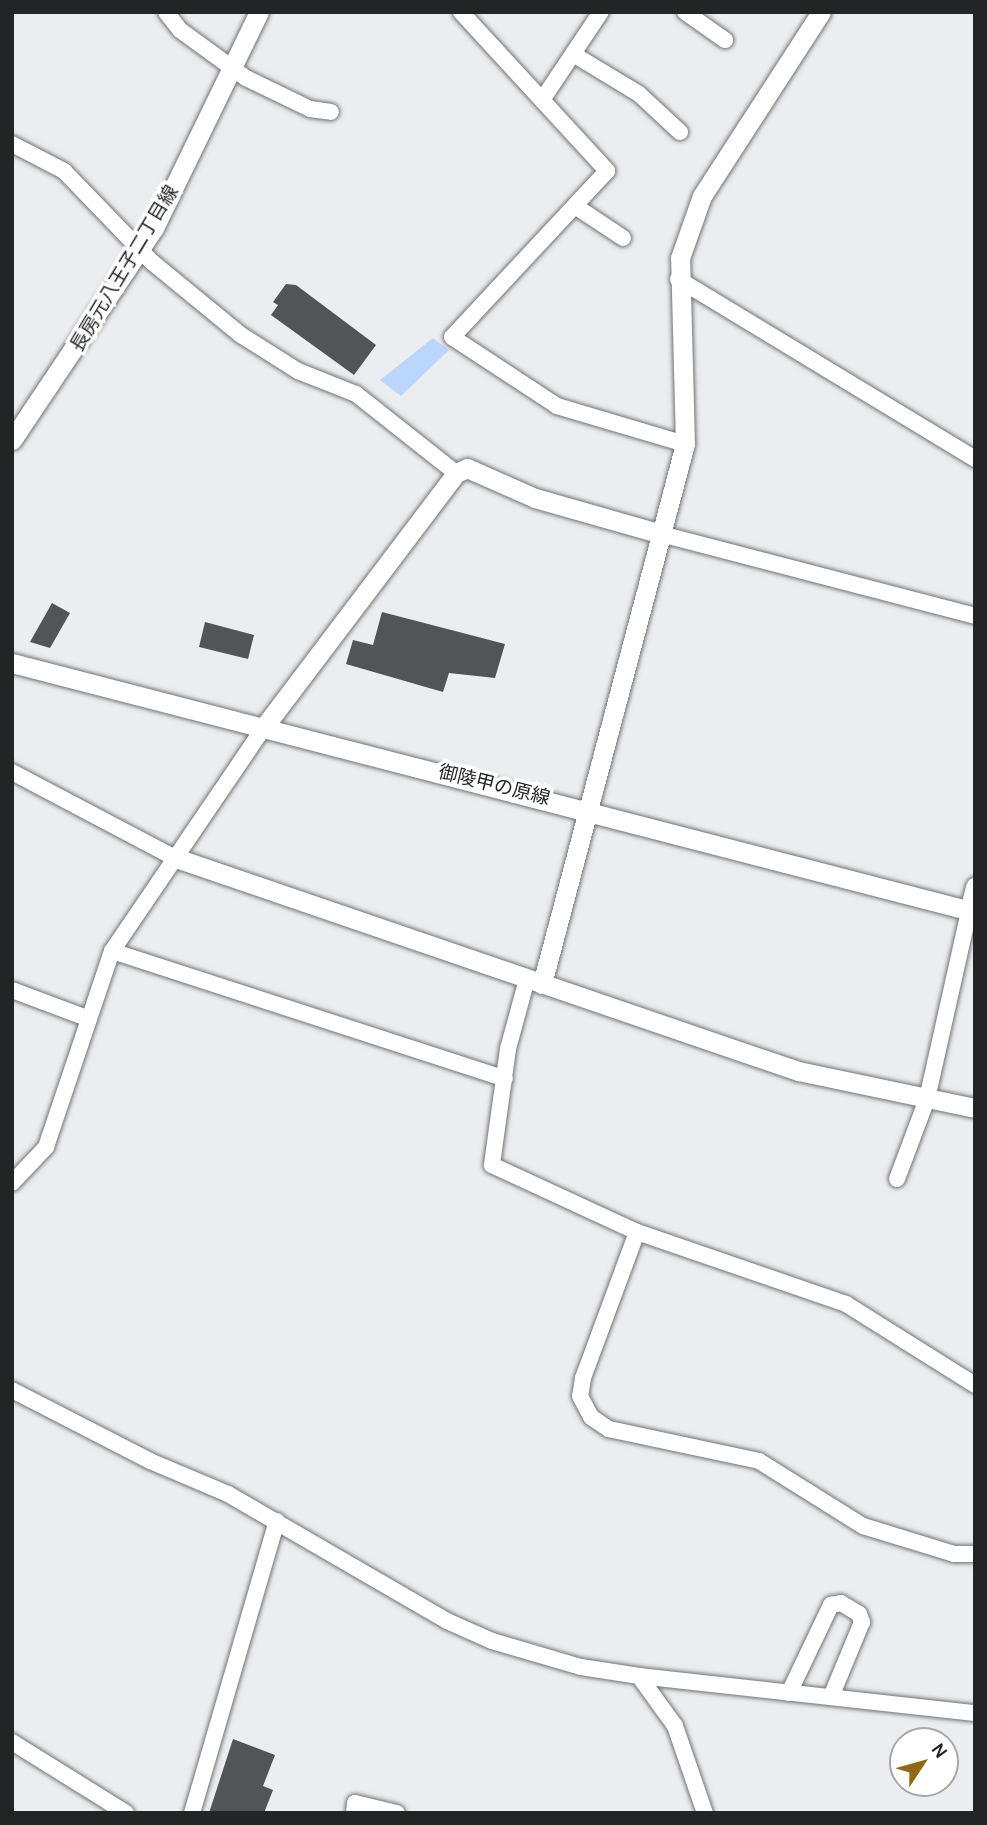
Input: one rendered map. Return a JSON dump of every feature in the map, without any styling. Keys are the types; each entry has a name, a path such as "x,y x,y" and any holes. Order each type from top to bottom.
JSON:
{"street":[{"path":"166,12 180,30 232,69 310,108 331,112"},
{"path":"180,30 187,12"},
{"name":"長房元八王子二丁目線","path":"12,440 141,250 259,12"},
{"path":"461,12 607,171 578,208 452,337 557,405 685,444"},
{"path":"542,100 601,12"},
{"path":"685,12 725,40"},
{"path":"821,12 702,196 678,279 685,444 591,811 505,1079 492,1165 637,1232 846,1304 975,1385"},
{"path":"573,54 639,94 680,132"},
{"path":"12,144 64,171 141,250 241,335 298,370 356,394 456,473"},
{"path":"578,208 623,238"},
{"path":"678,279 975,459"},
{"path":"12,1183 46,1147 112,951 173,857 264,727 456,473 467,468 535,498 661,534 975,616"},
{"name":"御陵甲の原線","path":"12,663 972,911"},
{"path":"12,772 173,857 798,1071 975,1108"},
{"path":"897,1179 927,1099 972,911 975,887"},
{"path":"112,951 505,1079"},
{"path":"12,990 89,1020"},
{"path":"637,1232 583,1378 580,1396 592,1417 609,1429 759,1461 863,1526 954,1554 975,1554"},
{"path":"12,1391 277,1521 476,1634 581,1667 639,1676 975,1713"},
{"path":"192,1813 277,1521"},
{"path":"789,1693 831,1605 841,1603 859,1614 862,1622 831,1697"},
{"path":"639,1676 675,1726 705,1813"},
{"path":"12,1742 126,1813"},
{"path":"354,1813 355,1803 397,1813"}],"shaded area":[{"path":"433,338 449,350 401,396 380,380"}],"building":[{"path":"286,284 296,285 376,345 354,375 271,315 278,305 273,302"},
{"path":"52,603 70,613 50,648 30,642"},
{"path":"382,612 505,644 495,678 449,673 443,692 346,664 353,640 373,645"},
{"path":"205,622 254,635 248,659 199,647"},
{"path":"233,1739 275,1755 263,1786 273,1790 264,1813 209,1813"}]}
